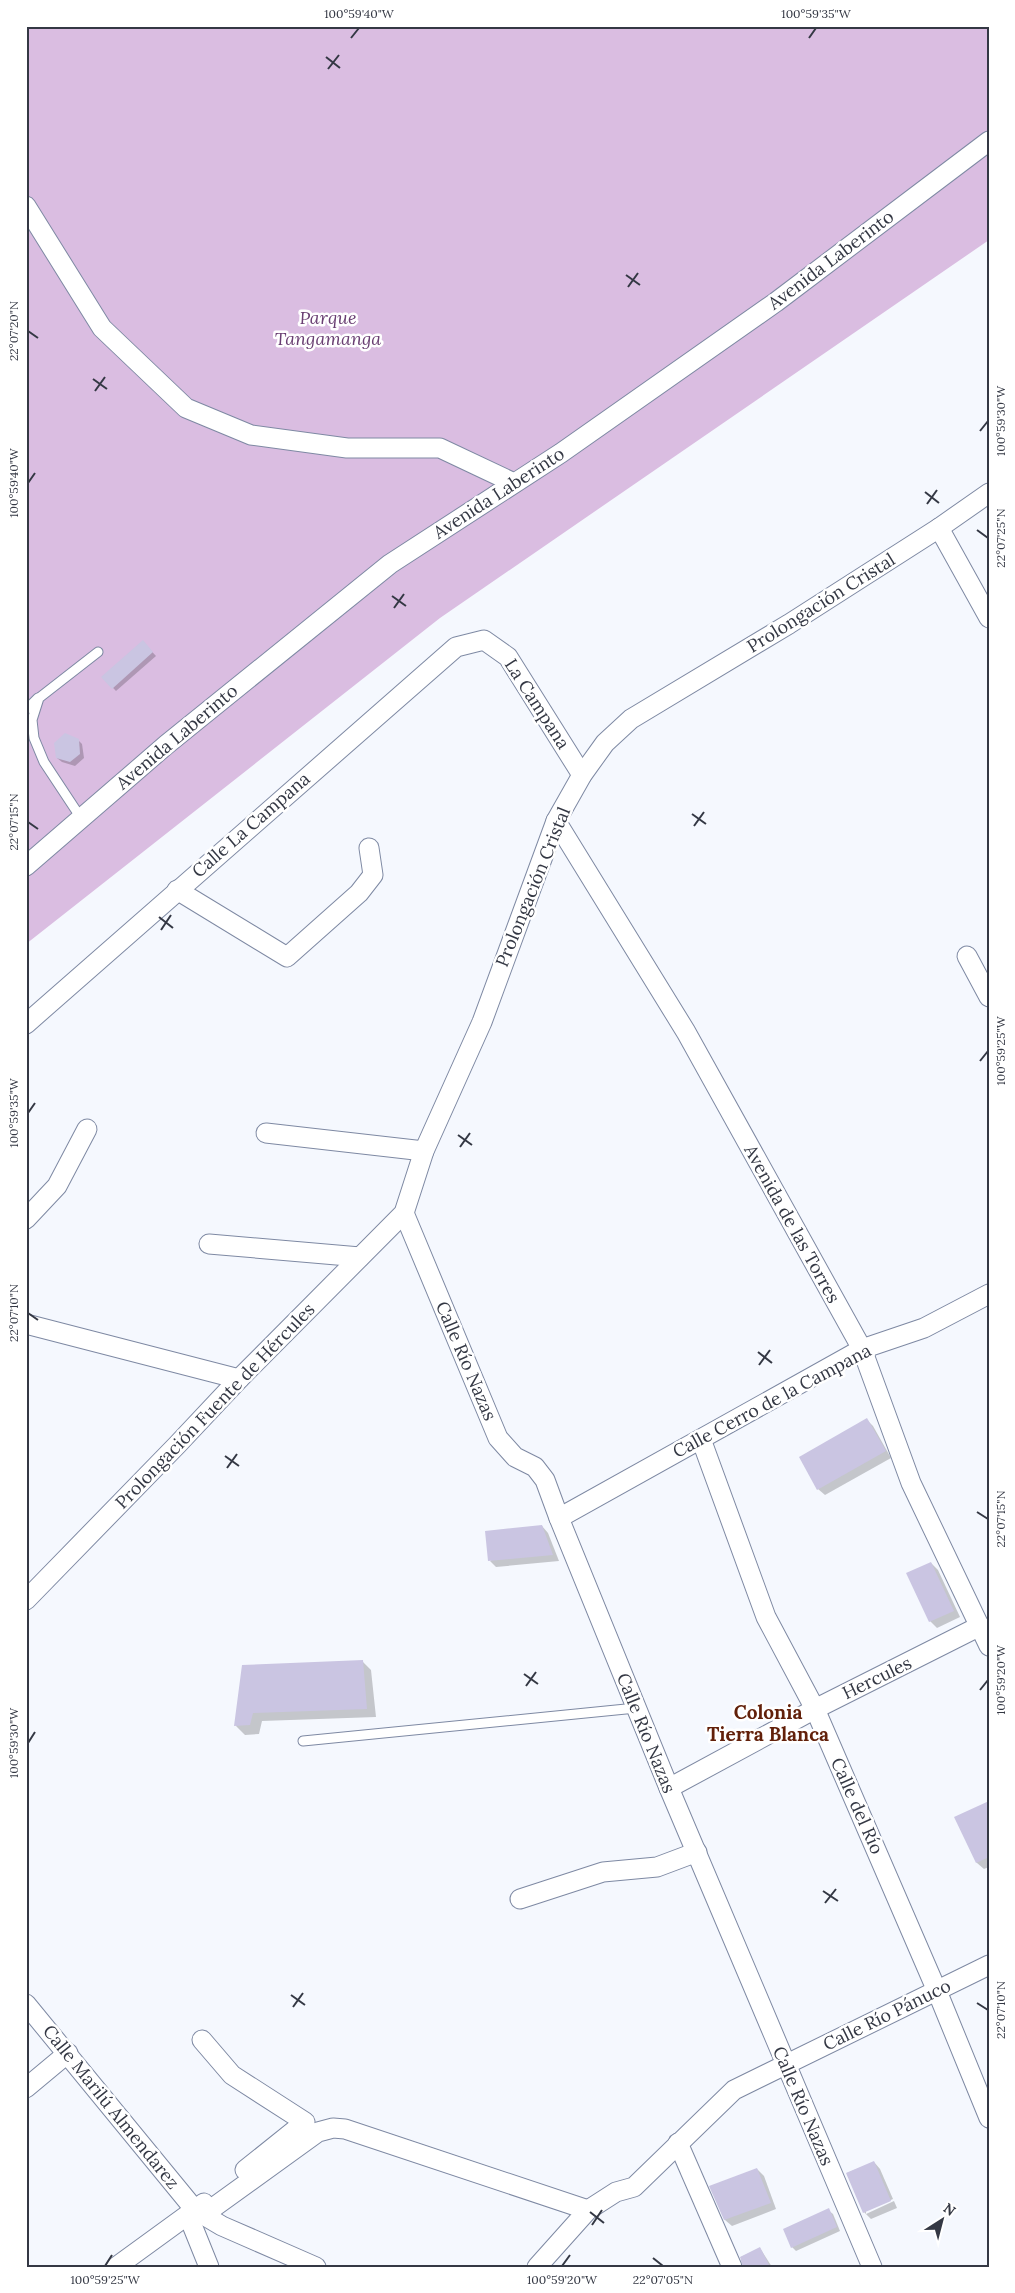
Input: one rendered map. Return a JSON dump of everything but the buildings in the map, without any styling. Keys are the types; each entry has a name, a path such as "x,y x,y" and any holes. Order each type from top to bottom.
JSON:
{"street":[{"name":"Avenida Laberinto","path":"26,866 166,745 390,564 514,483 776,302 989,141"},
{"path":"26,206 102,328 186,408 251,435 347,448 440,448 514,483"},
{"name":"Prolongación Cristal","path":"404,1213 424,1151 482,1022 556,821 582,775 605,743 631,718 789,624 939,528 989,493"},
{"path":"939,528 989,618"},
{"name":"La Campana","path":"484,640 508,657 582,775"},
{"name":"Calle La Campana","path":"26,1024 456,646 484,640"},
{"name":"Avenida de las Torres","path":"556,821 686,1032 862,1349 911,1483 989,1646"},
{"path":"177,890 287,957 359,894 373,875 369,848"},
{"path":"967,956 989,997"},
{"path":"26,1219 57,1186 87,1129"},
{"path":"266,1133 424,1151"},
{"name":"Prolongación Fuente de Hércules","path":"26,1600 177,1446 239,1379 404,1213"},
{"name":"Calle Río Nazas","path":"404,1213 498,1438 515,1457 535,1467 546,1480 558,1518 669,1788 872,2267"},
{"path":"209,1244 360,1257"},
{"name":"Calle Cerro de la Campana","path":"558,1518 862,1349 924,1328 989,1294"},
{"path":"26,1324 239,1379"},
{"name":"Calle del Río","path":"701,1439 766,1617 815,1709 937,1991 989,2118"},
{"name":"Hercules","path":"669,1788 815,1709 980,1626"},
{"path":"520,1899 603,1872 657,1867 697,1852"},
{"name":"Calle Río Pánuco","path":"537,2267 588,2210 616,2192 634,2187 734,2090 989,1965"},
{"name":"Calle Marilú Almendarez","path":"26,2004 68,2053 195,2214"},
{"path":"195,2214 306,2122 232,2075 202,2040"},
{"path":"26,2088 68,2053"},
{"path":"116,2267 318,2132 332,2128 345,2129 588,2210"},
{"path":"678,2143 732,2267"},
{"path":"195,2214 209,2267"},
{"path":"195,2214 316,2267"}],"lane":[{"path":"26,710 98,652"},
{"path":"39,698 32,720 34,738 44,762"},
{"path":"26,742 33,747 44,762 81,818"},
{"path":"303,1741 636,1708"}],"green space":[{"name":"Parque Tangamanga","path":"26,26 989,26 989,240 440,618 26,944"}],"district":[{"name":"Colonia Tierra Blanca","path":"768,1723"}]}
